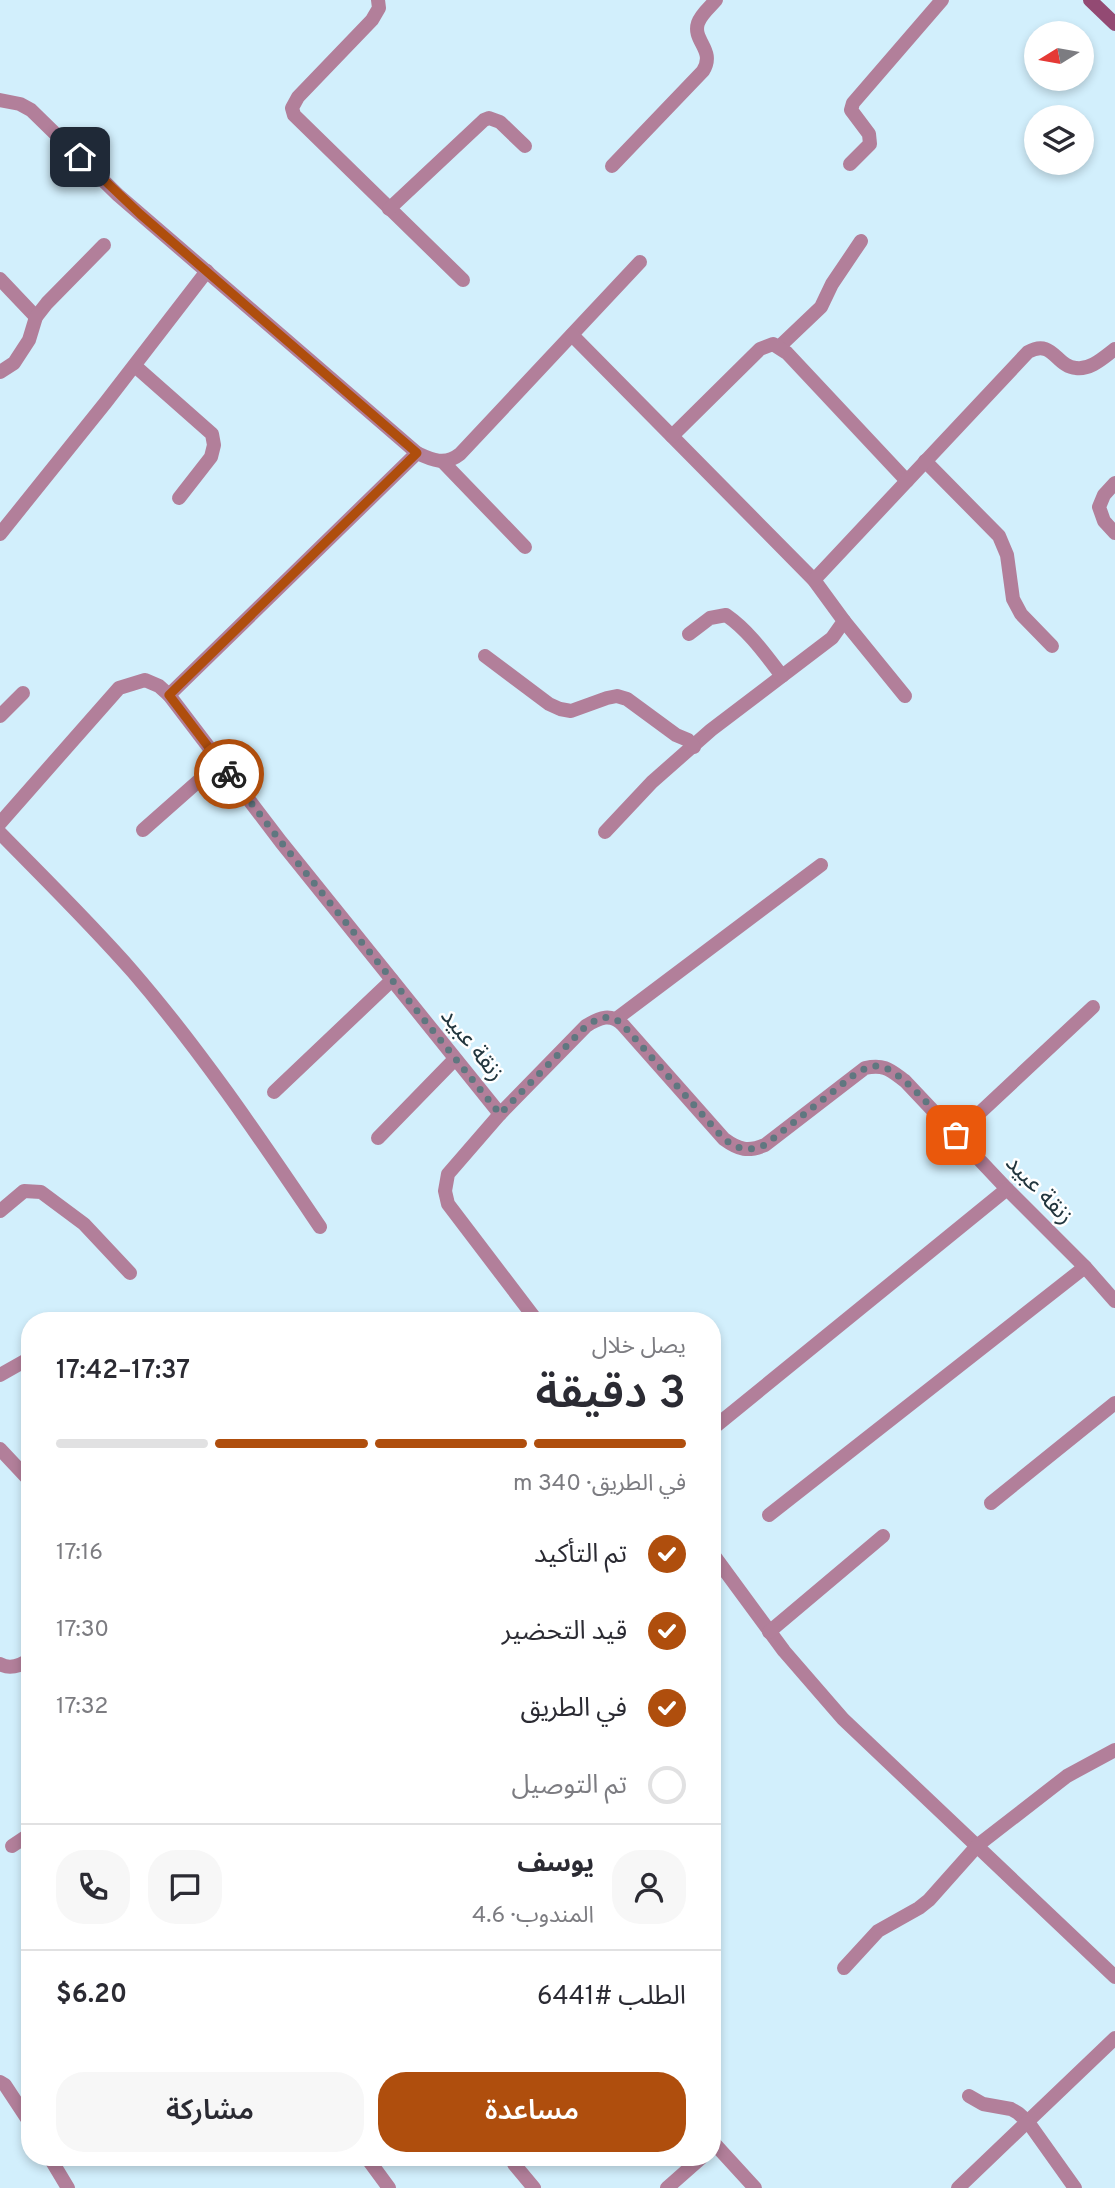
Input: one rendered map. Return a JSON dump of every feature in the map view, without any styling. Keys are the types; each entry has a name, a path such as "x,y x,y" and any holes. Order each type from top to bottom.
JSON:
{"street":[{"path":"378,0 379,9 372,20 302,91 292,108 303,125 463,280"},
{"path":"612,166 703,71 708,55 697,31 698,23 716,0"},
{"path":"850,164 870,144 869,134 851,110 853,103 942,0"},
{"path":"1090,0 1115,24"},
{"path":"0,100 20,104 31,110 118,195 417,453 434,460 449,461 460,454 640,262"},
{"path":"389,209 484,120 489,118 500,122 525,146"},
{"path":"780,346 821,307 832,284 861,241"},
{"path":"0,372 14,363 29,340 36,317 47,303 104,245"},
{"path":"0,534 135,366 207,271"},
{"path":"0,279 36,317"},
{"path":"572,335 814,580 905,696"},
{"path":"672,436 760,349 773,344 780,346 907,481"},
{"path":"814,580 1022,358 1034,349 1045,348 1071,367 1077,368 1092,365 1115,349"},
{"path":"135,366 212,433 215,445 211,457 178,498"},
{"path":"169,695 417,453"},
{"path":"442,461 525,547"},
{"path":"925,461 999,536 1007,555 1013,599 1021,614 1052,646"},
{"path":"1115,484 1104,495 1099,507 1104,521 1115,533"},
{"path":"689,635 710,618 726,615 738,623 759,646 782,677"},
{"path":"605,832 652,782 711,730 832,638 844,621"},
{"path":"485,656 559,709 571,711 617,696 627,699 688,740 694,747"},
{"name":"زنقة عبيد","path":"0,823 119,688 145,680 159,686 169,695 281,842 500,1114 586,1026 603,1017 616,1019 735,1148 752,1150 765,1145 865,1068 877,1066 888,1069 905,1081 1085,1267 1110,1284 1115,1301"},
{"path":"0,716 23,693"},
{"path":"143,830 220,762"},
{"path":"0,833 88,922 134,974 249,1122 320,1227"},
{"path":"616,1019 821,865"},
{"path":"274,1092 393,980"},
{"path":"956,1135 1093,1007"},
{"path":"378,1138 455,1059"},
{"path":"500,1114 448,1174 445,1191 448,1204 530,1312"},
{"path":"721,1422 1007,1189"},
{"path":"0,1212 24,1191 41,1192 85,1224 130,1273"},
{"path":"769,1515 1085,1267"},
{"path":"0,1375 21,1362"},
{"path":"991,1503 1115,1403"},
{"path":"0,1449 21,1471"},
{"path":"769,1632 883,1536"},
{"path":"721,1565 769,1632 842,1719 1115,1977"},
{"path":"0,1664 6,1667 21,1664"},
{"path":"844,1968 878,1931 929,1900 978,1845 1067,1776 1115,1750"},
{"path":"12,1846 21,1840"},
{"path":"958,2188 1115,2038"},
{"path":"0,2082 5,2085 21,2109"},
{"path":"969,2096 983,2104 1015,2111 1028,2122 1074,2188"},
{"path":"721,2152 755,2188"},
{"path":"55,2166 68,2188"},
{"path":"373,2166 389,2188"},
{"path":"516,2166 534,2188"},
{"path":"667,2188 692,2166"}],"way so far":[{"path":"229,774 500,1114 586,1026 603,1017 616,1019 623,1025 735,1148 752,1150 765,1145 854,1075 865,1068 877,1066 888,1069 905,1081 956,1135"}],"route":[{"path":"80,157 118,195 417,453 169,695 229,774"}]}
